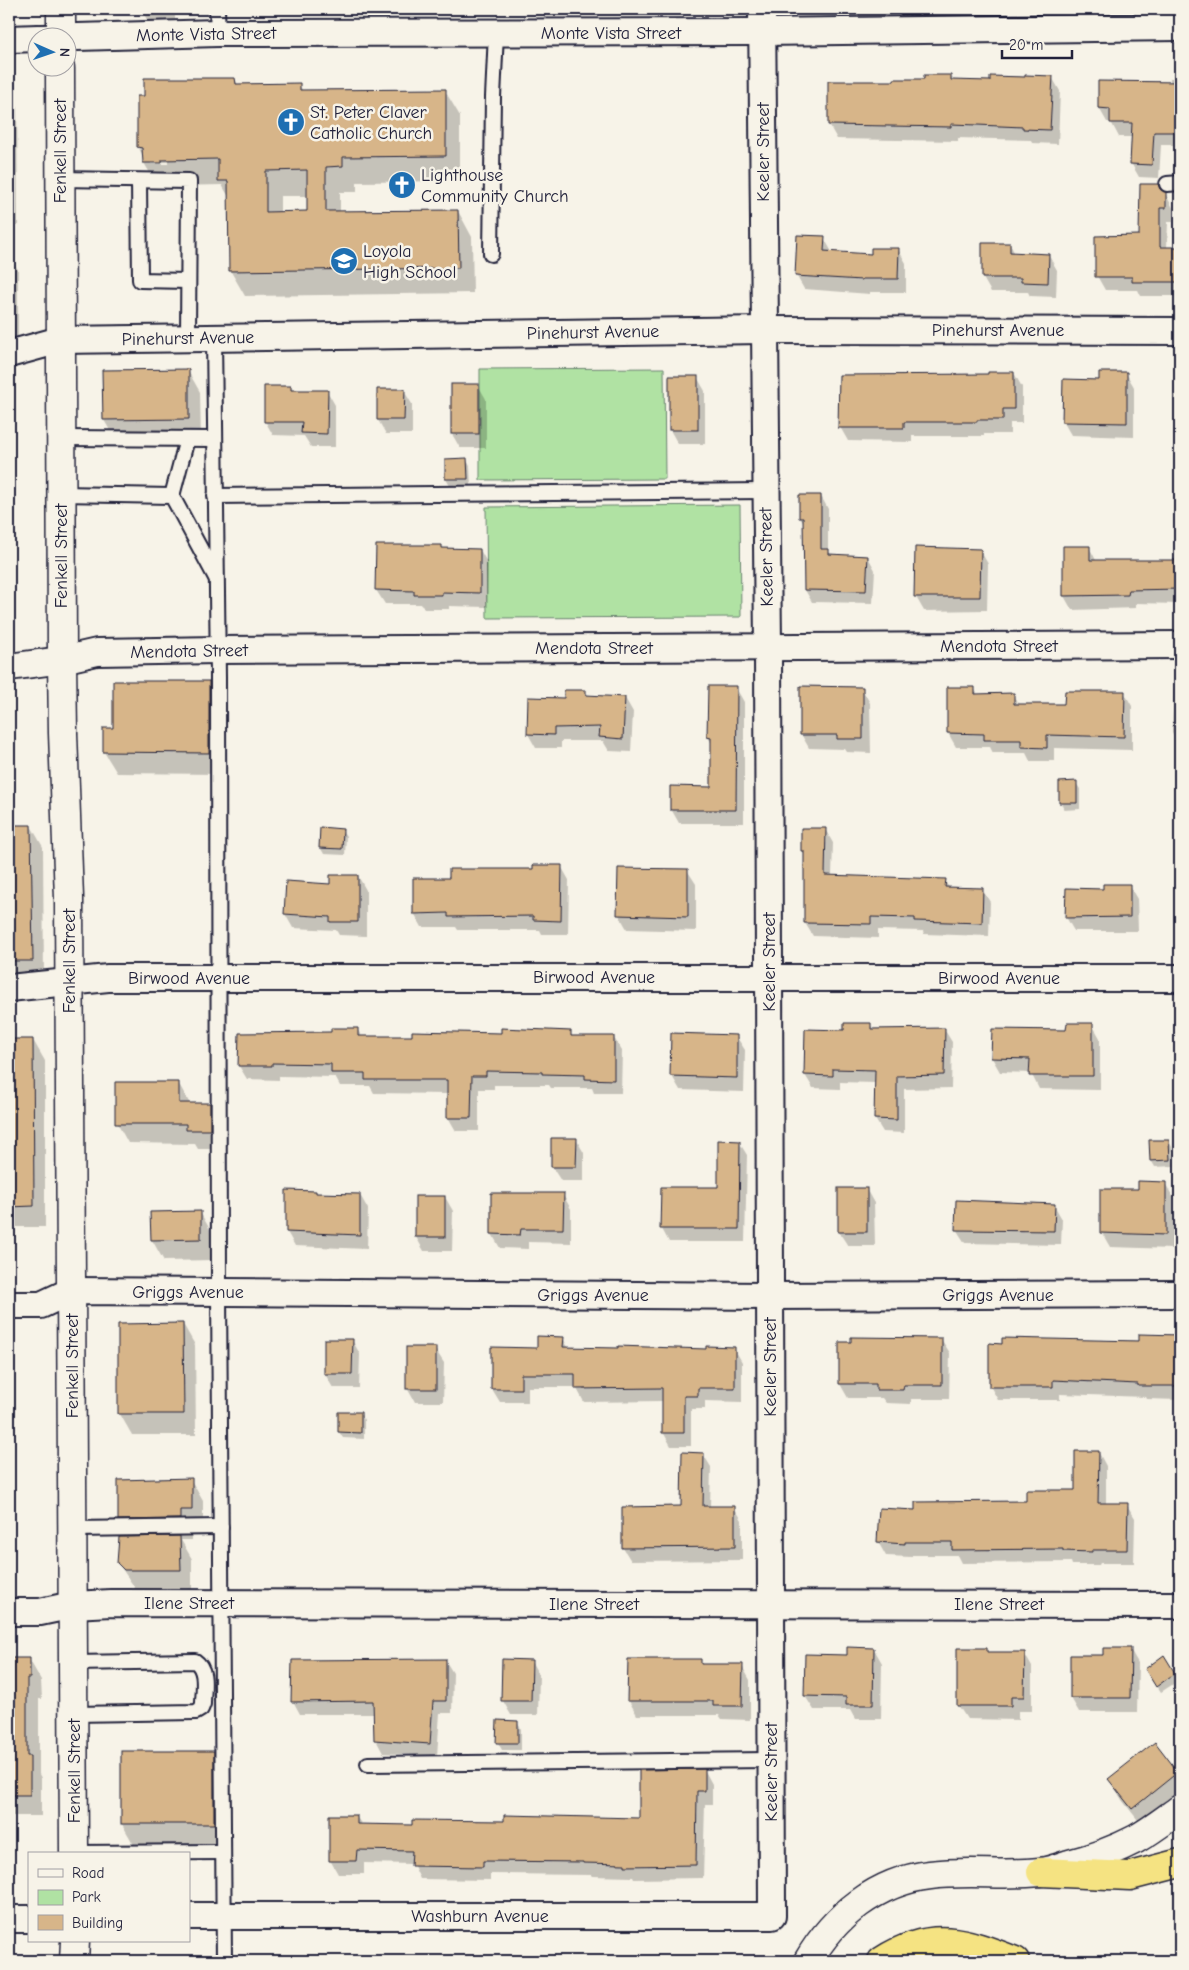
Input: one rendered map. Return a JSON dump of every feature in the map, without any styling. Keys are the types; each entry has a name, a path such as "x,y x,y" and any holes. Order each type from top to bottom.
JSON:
{"highway":[{"path":"1041,1872 1130,1876 1180,1863"},
{"path":"882,1961 914,1945 948,1940 976,1946 1015,1961"}],"street":[{"path":"54,28 61,9"},
{"name":"Monte Vista Street","path":"78,34 217,21 496,33 762,21 1180,27"},
{"name":"Keeler Street","path":"762,21 768,648 772,1916"},
{"name":"Monte Vista Street","path":"9,39 28,38"},
{"name":"Fenkell Street","path":"60,78 62,660 70,982 74,1852"},
{"name":"Pinehurst Avenue","path":"9,354 60,340 764,330 1180,331"},
{"name":"Mendota Street","path":"9,667 62,660 97,652 1180,646"},
{"name":"Birwood Avenue","path":"9,988 108,978 1180,978"},
{"name":"Griggs Avenue","path":"9,1305 42,1305 72,1292 770,1296 1180,1294"},
{"name":"Ilene Street","path":"9,1612 40,1612 73,1605 221,1603 1180,1605"},
{"path":"808,1961 835,1924 867,1898 886,1888 911,1879 931,1875 1041,1872 1105,1853 1137,1838 1180,1809"},
{"name":"Washburn Avenue","path":"190,1916 772,1916"},
{"path":"9,1919 28,1919"},
{"path":"74,1961 75,1942"}],"lane":[{"path":"491,254 493,97 496,33"},
{"path":"60,179 190,181 188,338"},
{"path":"139,180 140,280 188,281"},
{"path":"214,337 218,650 220,1527 224,1961"},
{"path":"60,438 215,439"},
{"path":"188,439 172,496 217,580"},
{"path":"215,496 766,491"},
{"path":"61,494 172,496"},
{"path":"73,1529 220,1527"},
{"path":"74,1663 195,1661 203,1671 203,1704 201,1709 196,1712 74,1714"},
{"path":"368,1764 771,1760"},
{"path":"190,1852 223,1852"}],"green space":[{"path":"664,368 665,479 480,480 480,369"},
{"path":"740,505 741,617 487,618 486,507"}],"building":[{"path":"924,75 951,75 951,80 990,81 990,76 1053,76 1050,130 951,124 951,127 828,125 828,81 894,81 894,79 924,79"},
{"name":"St. Peter Claver Catholic Church","path":"144,78 235,78 236,84 300,83 300,90 446,89 446,156 343,157 343,166 326,167 326,211 458,210 459,268 229,271 228,181 218,181 218,159 162,160 162,163 143,163 142,148 137,147 137,96 144,96","holes":["307,170 307,211 266,212 266,171"]},
{"path":"1098,81 1180,82 1180,132 1154,132 1152,165 1130,164 1132,123 1110,123 1110,109 1098,108"},
{"path":"1140,184 1158,184 1160,189 1166,192 1166,208 1160,208 1160,247 1180,247 1180,282 1132,282 1132,277 1095,277 1095,236 1139,235"},
{"path":"797,235 825,236 824,251 871,254 871,248 899,248 898,279 862,280 795,276"},
{"path":"982,243 1010,243 1010,252 1049,254 1048,283 1021,282 1021,278 982,278"},
{"path":"189,369 189,419 103,420 102,370"},
{"path":"988,372 1014,372 1014,409 1003,409 1003,420 904,422 904,428 838,428 839,375 988,374"},
{"path":"1099,372 1127,372 1127,423 1062,422 1063,379 1099,380"},
{"path":"669,376 698,376 698,430 669,430"},
{"path":"451,384 479,384 479,434 451,434"},
{"path":"264,386 291,386 291,390 328,390 327,434 301,433 302,422 264,422"},
{"path":"377,389 405,389 404,420 377,420"},
{"path":"467,458 468,479 445,479 445,459"},
{"path":"799,495 821,495 821,549 829,549 829,554 868,556 866,591 804,590 803,518 799,518"},
{"path":"376,545 442,545 442,548 480,549 480,593 442,592 442,595 414,595 414,591 375,590"},
{"path":"1063,546 1090,546 1090,560 1180,560 1180,589 1129,590 1128,595 1063,596"},
{"path":"915,547 981,549 980,597 914,597"},
{"path":"113,681 209,681 209,753 103,752 103,728 113,728"},
{"path":"708,686 737,686 736,810 670,810 670,786 711,787 711,738 707,737"},
{"path":"800,686 863,687 863,739 837,739 837,735 800,735"},
{"path":"947,687 975,687 975,694 1014,693 1014,704 1064,704 1065,691 1125,691 1124,737 1047,735 1047,748 1021,747 1021,740 984,740 984,734 947,733"},
{"path":"564,690 586,690 586,695 625,697 623,739 599,737 600,727 554,728 554,735 527,734 528,697 564,698"},
{"path":"1077,781 1077,803 1059,803 1059,782"},
{"path":"9,825 31,825 33,961 9,961"},
{"path":"320,827 343,829 342,849 319,848"},
{"path":"801,828 826,828 825,875 946,879 945,887 983,888 982,923 915,921 915,918 871,917 871,924 804,923 804,851 801,851"},
{"path":"533,865 562,865 561,921 533,920 533,916 448,917 448,913 413,914 413,878 449,878 449,869 533,869"},
{"path":"618,868 688,869 688,917 617,915"},
{"path":"330,875 358,875 358,922 330,922 330,917 284,914 286,881 330,884"},
{"path":"1103,884 1130,884 1130,917 1065,918 1066,888 1103,889"},
{"path":"844,1023 871,1023 871,1029 945,1028 944,1075 897,1076 897,1120 874,1119 875,1070 833,1069 833,1076 804,1075 805,1029 844,1030"},
{"path":"1067,1023 1093,1023 1093,1076 1029,1076 1030,1059 991,1058 992,1029 1066,1030"},
{"path":"331,1028 358,1028 358,1036 412,1036 412,1031 501,1033 501,1028 571,1031 571,1036 614,1036 614,1080 585,1079 585,1075 486,1071 486,1076 472,1076 471,1118 447,1118 447,1080 365,1080 365,1073 331,1073 331,1064 272,1063 272,1066 238,1066 239,1033 331,1032"},
{"path":"671,1033 737,1035 737,1078 670,1076"},
{"path":"9,1039 33,1039 34,1206 9,1207"},
{"path":"115,1082 179,1082 179,1103 210,1103 210,1130 186,1130 186,1124 115,1124"},
{"path":"551,1138 577,1138 576,1167 551,1167"},
{"path":"718,1140 740,1141 739,1229 660,1229 661,1187 718,1187"},
{"path":"1149,1140 1169,1140 1170,1160 1150,1161"},
{"path":"1138,1181 1166,1182 1166,1235 1100,1233 1100,1189 1138,1189"},
{"path":"838,1188 867,1188 867,1232 838,1232"},
{"path":"286,1190 360,1194 360,1235 286,1232"},
{"path":"491,1193 564,1193 563,1229 521,1229 520,1235 491,1234"},
{"path":"415,1196 445,1196 445,1237 415,1237"},
{"path":"956,1200 1055,1204 1054,1231 955,1230"},
{"path":"201,1211 201,1239 151,1240 150,1212"},
{"path":"183,1323 184,1414 118,1414 118,1324"},
{"path":"1139,1334 1180,1335 1180,1386 1138,1386 1138,1384 1053,1380 1053,1387 989,1387 989,1343 1002,1344 1002,1338 1139,1341"},
{"path":"537,1336 564,1337 563,1347 618,1348 618,1346 706,1349 706,1346 735,1347 735,1388 698,1388 698,1396 684,1396 684,1433 662,1433 662,1388 575,1389 575,1374 521,1374 521,1389 491,1389 491,1347 537,1348"},
{"path":"851,1337 942,1338 942,1385 904,1385 903,1390 876,1390 876,1384 839,1384 839,1342 851,1342"},
{"path":"324,1339 353,1339 352,1374 324,1374"},
{"path":"406,1347 436,1347 436,1389 406,1389"},
{"path":"338,1412 361,1412 361,1433 338,1432"},
{"path":"1075,1451 1099,1451 1098,1503 1128,1503 1127,1550 1092,1550 1092,1552 1063,1551 1063,1549 952,1550 952,1542 905,1542 905,1544 877,1542 879,1508 915,1510 915,1502 1026,1501 1026,1490 1075,1490"},
{"path":"682,1452 704,1453 703,1506 735,1506 735,1547 622,1548 622,1507 681,1506"},
{"path":"192,1478 192,1510 180,1510 180,1519 118,1520 118,1480"},
{"path":"180,1536 181,1570 124,1570 117,1563 119,1537"},
{"path":"847,1647 874,1648 873,1705 846,1705 846,1697 804,1696 805,1654 847,1655"},
{"path":"957,1648 987,1648 987,1652 1025,1652 1024,1697 1011,1697 1011,1706 957,1706"},
{"path":"1103,1648 1131,1648 1130,1698 1070,1698 1070,1655 1103,1655"},
{"path":"1164,1655 1175,1673 1156,1687 1145,1669"},
{"path":"9,1658 30,1658 30,1678 27,1678 27,1756 30,1756 30,1795 9,1795"},
{"path":"446,1659 446,1701 433,1701 430,1744 374,1740 373,1701 291,1702 292,1660"},
{"path":"502,1659 532,1660 531,1701 501,1701"},
{"path":"628,1659 701,1659 701,1664 743,1664 742,1706 713,1706 713,1701 627,1701"},
{"path":"497,1720 518,1721 518,1743 496,1743"},
{"path":"1155,1742 1178,1772 1132,1809 1108,1779"},
{"path":"121,1751 214,1751 214,1824 121,1824"},
{"path":"705,1769 705,1791 697,1791 696,1865 625,1866 625,1864 583,1862 483,1861 483,1867 411,1866 412,1851 357,1850 356,1861 329,1861 329,1815 357,1815 357,1824 412,1825 412,1820 504,1821 504,1815 639,1818 639,1770"}],"place":[{"name":"St. Peter Claver Catholic Church","path":"291,122"},
{"name":"Lighthouse Community Church","path":"402,185"},
{"name":"Loyola High School","path":"344,261"}]}
